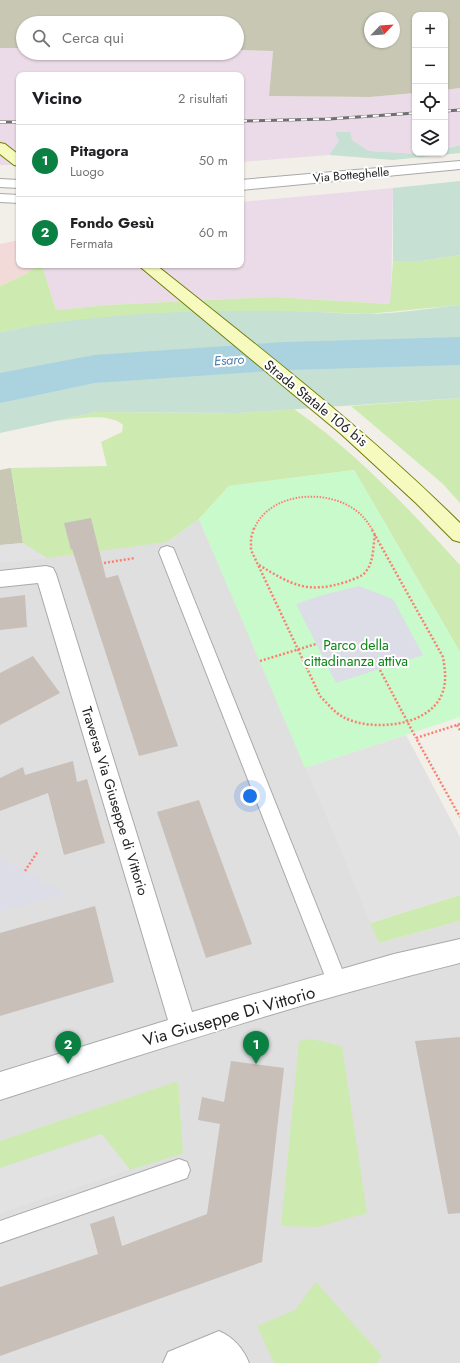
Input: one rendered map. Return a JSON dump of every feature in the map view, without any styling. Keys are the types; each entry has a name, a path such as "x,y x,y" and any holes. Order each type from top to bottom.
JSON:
{"main road":[{"path":"0,147 16,160"},
{"name":"Strada Statale 106 bis","path":"150,268 355,434 421,495 460,535"}],"street":[{"name":"Via Botteghelle","path":"244,185 460,165"},
{"name":"Traversa Via Giuseppe di Vittorio","path":"0,579 46,574 184,1028"},
{"name":"Via Giuseppe Di Vittorio","path":"0,1086 184,1028 394,967 460,951"},
{"path":"179,1363 219,1347 233,1363"}],"lane":[{"path":"0,183 16,184"},
{"path":"0,198 16,199"},
{"path":"167,552 338,984"},
{"path":"0,1232 179,1170"}],"path":[{"path":"322,496 354,509 362,516 375,534 443,657 447,670 446,684 442,696 433,708 418,718 407,722 380,726 366,724 347,718 330,707 320,696 259,565 251,550 250,538 255,525 266,512 278,503 294,498 322,496"},
{"path":"259,565 287,582 304,588 334,586 365,573 371,561 375,534"},
{"path":"104,563 135,558"},
{"path":"260,661 316,644"},
{"path":"380,670 460,817"},
{"path":"416,738 458,724 460,730"},
{"path":"25,871 38,851"}],"shaded area":[{"path":"0,0 460,0 460,88 448,90 448,12 412,12 412,93 370,97 269,96 273,51 244,50 244,16 16,16 16,48 0,48"},
{"path":"0,48 16,48 16,60 244,60 244,50 273,51 269,96 370,97 412,93 412,154 369,151 352,140 336,133 339,141 329,155 244,162 244,72 16,72 16,165 0,165"},
{"path":"460,88 460,145 448,148 448,120 448,90"},
{"path":"335,132 350,132 352,140 369,151 412,154 412,156 431,156 393,160 329,155 339,141"},
{"path":"460,145 460,153 448,154 448,148"},
{"path":"460,181 460,255 421,261 393,261 393,188"},
{"path":"393,188 391,304 274,297 107,305 56,310 43,268 244,268 244,202"},
{"path":"16,241 16,268 34,268 24,275 0,286 0,244"},
{"path":"460,305 460,398 239,413 97,412 0,433 0,332 72,321 145,314 218,311 300,311 377,314"},
{"path":"11,468 23,543 167,542 199,519 325,811 379,943 460,921 460,1363 0,1363 0,470"},
{"path":"11,468 23,543 0,545 0,470"},
{"path":"23,543 47,558 0,563 0,545"},
{"path":"359,586 393,599 423,655 336,683 296,604 319,596"},
{"path":"406,735 460,837 460,895 370,923 325,811 305,768"},
{"path":"0,859 25,871 65,894 0,912"},
{"path":"102,1134 130,1170 0,1213 0,1168"}],"green space":[{"path":"460,255 460,305 368,314 291,311 226,312 93,319 0,332 0,286 24,275 34,268 43,268 56,310 107,305 274,297 390,304 393,261 421,261"},
{"path":"460,398 460,503 443,484 351,406"},
{"path":"294,409 339,444 382,482 460,565 460,652 354,470 229,486 199,519 167,542 47,558 23,543 11,468 107,466 101,442 122,432 123,425 117,421 101,417 56,421 97,412 239,413"},
{"name":"Parco della cittadinanza attiva","path":"354,470 460,652 460,717 305,768 199,519 229,486"},
{"path":"460,895 460,921 379,943 370,923"},
{"path":"311,1039 342,1046 367,1213 318,1227 281,1226 299,1041"},
{"path":"178,1081 183,1153 130,1170 101,1134 0,1168 0,1141"},
{"path":"316,1282 382,1356 377,1363 274,1363 257,1326 295,1310"}],"building":[{"path":"91,518 106,578 118,575 178,746 139,756 72,549 71,550 64,523"},
{"path":"25,595 27,627 0,630 0,598"},
{"path":"33,656 60,693 0,725 0,673"},
{"path":"73,761 77,782 87,779 105,843 64,855 48,793 0,811 0,778 23,767 25,775"},
{"path":"199,800 252,944 206,958 157,812"},
{"path":"95,906 114,982 0,1016 0,933"},
{"path":"460,1037 460,1213 448,1214 415,1041"},
{"path":"231,1061 284,1068 262,1262 0,1356 0,1287 98,1254 90,1224 114,1216 122,1246 207,1214 220,1124 198,1120 202,1097 224,1102"}],"waterway":[{"name":"Esaro","path":"0,388 94,369 285,356 460,351"}],"railway":[{"path":"448,111 460,110"},
{"path":"244,121 329,119 412,113"},
{"path":"0,122 16,122"}],"place":[{"name":"Fondo Gesù","path":"68,1064"},
{"name":"Pitagora","path":"256,1064"}]}
